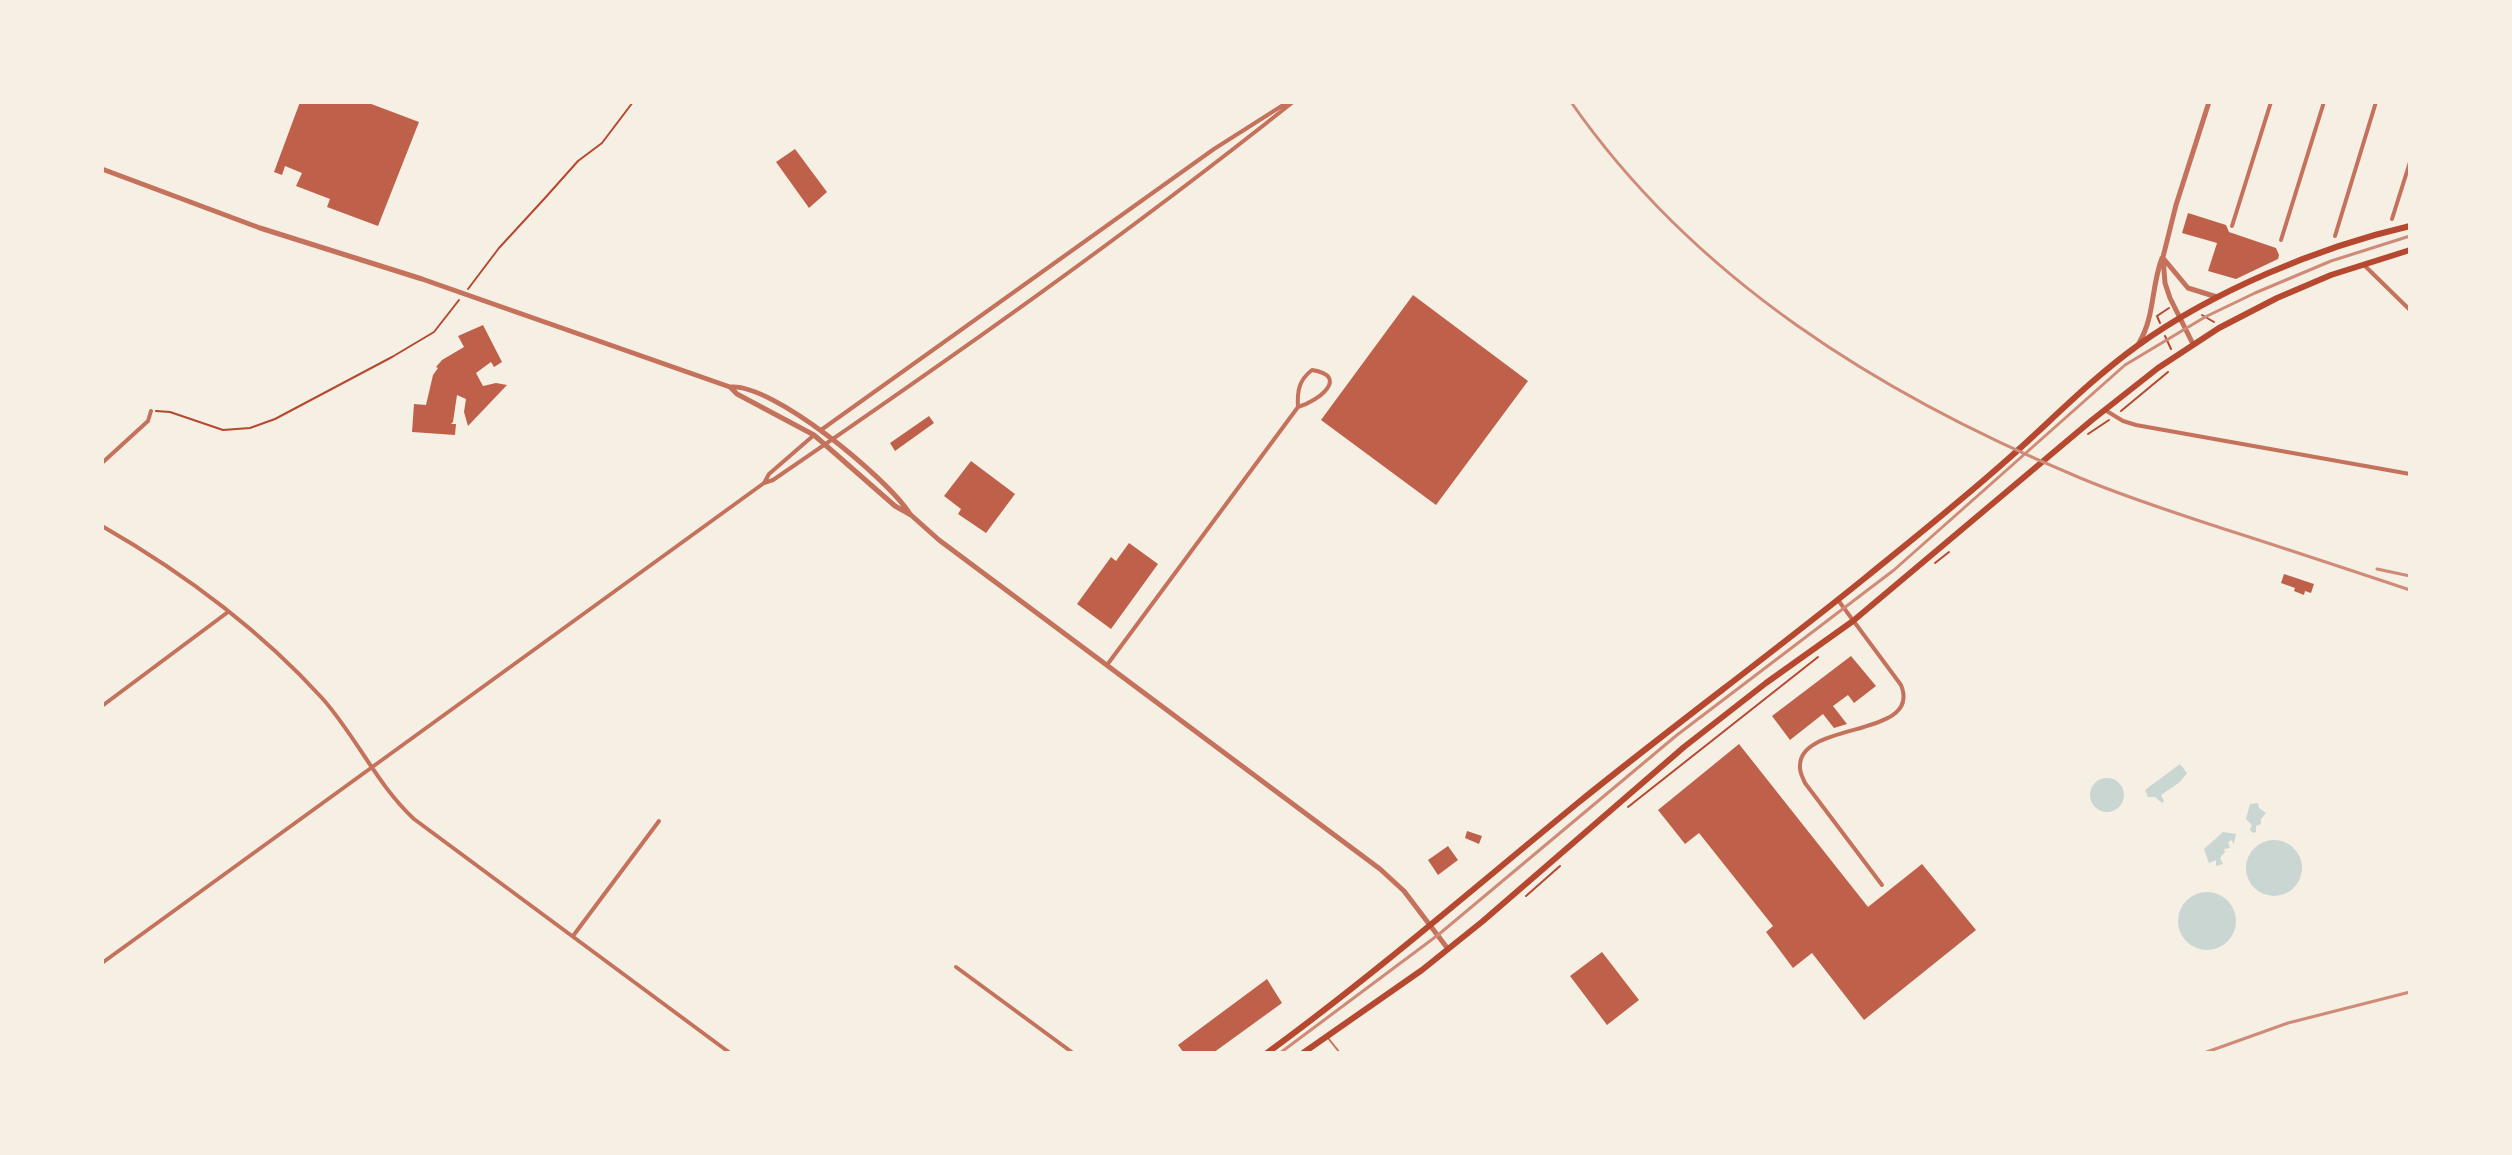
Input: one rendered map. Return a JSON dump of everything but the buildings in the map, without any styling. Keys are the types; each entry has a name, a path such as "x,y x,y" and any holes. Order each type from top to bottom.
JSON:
{"main road":[{"path":"1267,1053 1431,926 1600,785 1838,600 2005,462 2104,371 2138,345 2220,298 2319,253 2410,226"},
{"path":"1303,1053 1448,949 1684,747 1853,621 2105,410 2193,344 2277,298 2363,264 2410,250"}],"street":[{"path":"764,483 769,474 821,429 1252,124 1290,102"},
{"path":"102,963 764,483 825,445 1054,284 1257,131 1290,102"},
{"path":"2138,345 2150,322 2155,276 2209,102"},
{"path":"2232,226 2271,102"},
{"path":"2281,240 2324,102"},
{"path":"2335,236 2376,102"},
{"path":"1252,124 1257,131"},
{"path":"2392,219 2410,162"},
{"path":"102,169 260,228 464,294 730,387 739,386 821,429 901,500 911,515"},
{"path":"2163,257 2188,288 2205,296 2220,298"},
{"path":"2163,257 2165,283 2193,344"},
{"path":"2363,264 2410,310"},
{"path":"1107,665 1298,407 1312,403 1325,394 1328,381 1319,371 1312,370 1302,379 1297,393 1298,407"},
{"path":"730,387 737,394 814,435 895,506 1380,869 1404,891 1448,949"},
{"path":"2105,410 2113,417 2144,426 2410,474"},
{"path":"102,463 148,421 151,411"},
{"path":"102,526 228,612 288,664 322,698 392,795 414,819 730,1053"},
{"path":"1838,600 1901,685 1904,691 1902,704 1891,717 1815,744 1803,755 1800,770 1805,783 1882,885"},
{"path":"102,706 228,612"},
{"path":"573,936 659,821"},
{"path":"956,967 1073,1053"}],"lane":[{"path":"1327,1036 1340,1053"}],"path":[{"path":"151,411 170,412 223,430 250,428 275,419 434,332 499,248 578,161 602,143 633,102"},
{"path":"2113,417 2171,369"},
{"path":"1627,807 1828,649"},
{"path":"1525,896 1565,862"}],"shaded area":[{"path":"2180,764 2187,773 2161,795 2164,801 2162,803 2155,797 2148,797 2145,790"},
{"path":"2107,778 2119,783 2124,795 2119,807 2107,812 2095,807 2090,795 2095,783"},
{"path":"2258,803 2266,813 2253,833 2250,830 2252,825 2246,819 2250,804"},
{"path":"2223,832 2236,834 2234,843 2232,840 2228,842 2230,848 2224,849 2220,858 2223,864 2216,866 2216,860 2209,863 2204,849"},
{"path":"2274,840 2294,848 2302,868 2294,888 2274,896 2254,888 2246,868 2254,848"},
{"path":"2207,892 2218,894 2227,901 2234,910 2234,932 2227,941 2218,948 2207,950 2196,948 2187,941 2180,932 2178,921 2180,910 2187,901 2196,894"}],"railway":[{"path":"1571,102 1620,166 1675,224 1734,277 1797,326 1864,369 1933,409 2005,445 2096,484 2410,590"},
{"path":"1280,1053 1438,935 1677,735 1894,570 2125,365 2205,317 2255,293 2331,261 2410,236"},
{"path":"2377,569 2410,576"},
{"path":"2204,1053 2288,1023 2410,992"}]}
